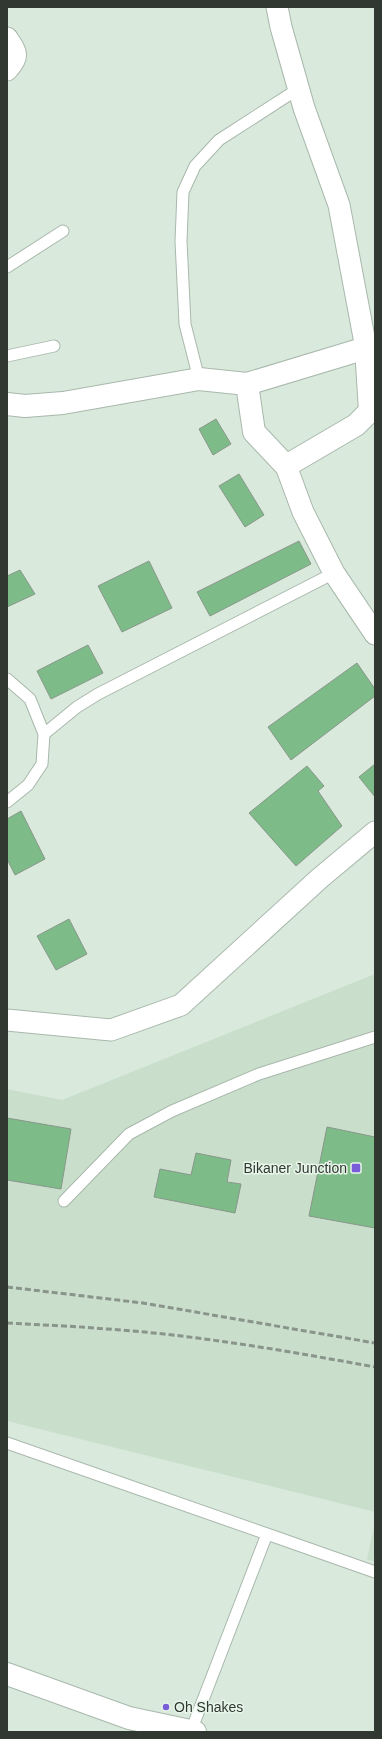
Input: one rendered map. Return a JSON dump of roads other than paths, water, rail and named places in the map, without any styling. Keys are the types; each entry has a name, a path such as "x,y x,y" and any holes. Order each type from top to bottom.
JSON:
{"street":[{"path":"277,7 298,89 339,204 371,347 370,411 356,425 286,466"},
{"path":"7,38 16,51 16,59 7,70"},
{"path":"7,404 25,406 63,404 199,379 247,384 371,347"},
{"path":"247,384 254,432 286,466 302,512 334,573 375,634"},
{"path":"7,1020 111,1030 180,1006 320,878 375,832"},
{"path":"7,1674 129,1718 193,1732"}],"lane":[{"path":"199,379 185,324 181,241 183,192 195,166 219,140 298,89"},
{"path":"7,267 63,231"},
{"path":"7,356 54,346"},
{"path":"44,734 77,707 98,694 334,573"},
{"path":"7,679 30,698 44,734 42,764 28,785 7,802"},
{"path":"64,1201 129,1134 172,1111 259,1074 375,1037"},
{"path":"7,1443 375,1572"},
{"path":"193,1732 267,1534"}],"railway":[{"path":"7,1287 143,1303 375,1343"},
{"path":"7,1323 95,1328 208,1339 375,1367"}],"place":[{"name":"Bikaner Junction","path":"356,1168"},
{"name":"Oh Shakes","path":"166,1707"}]}
